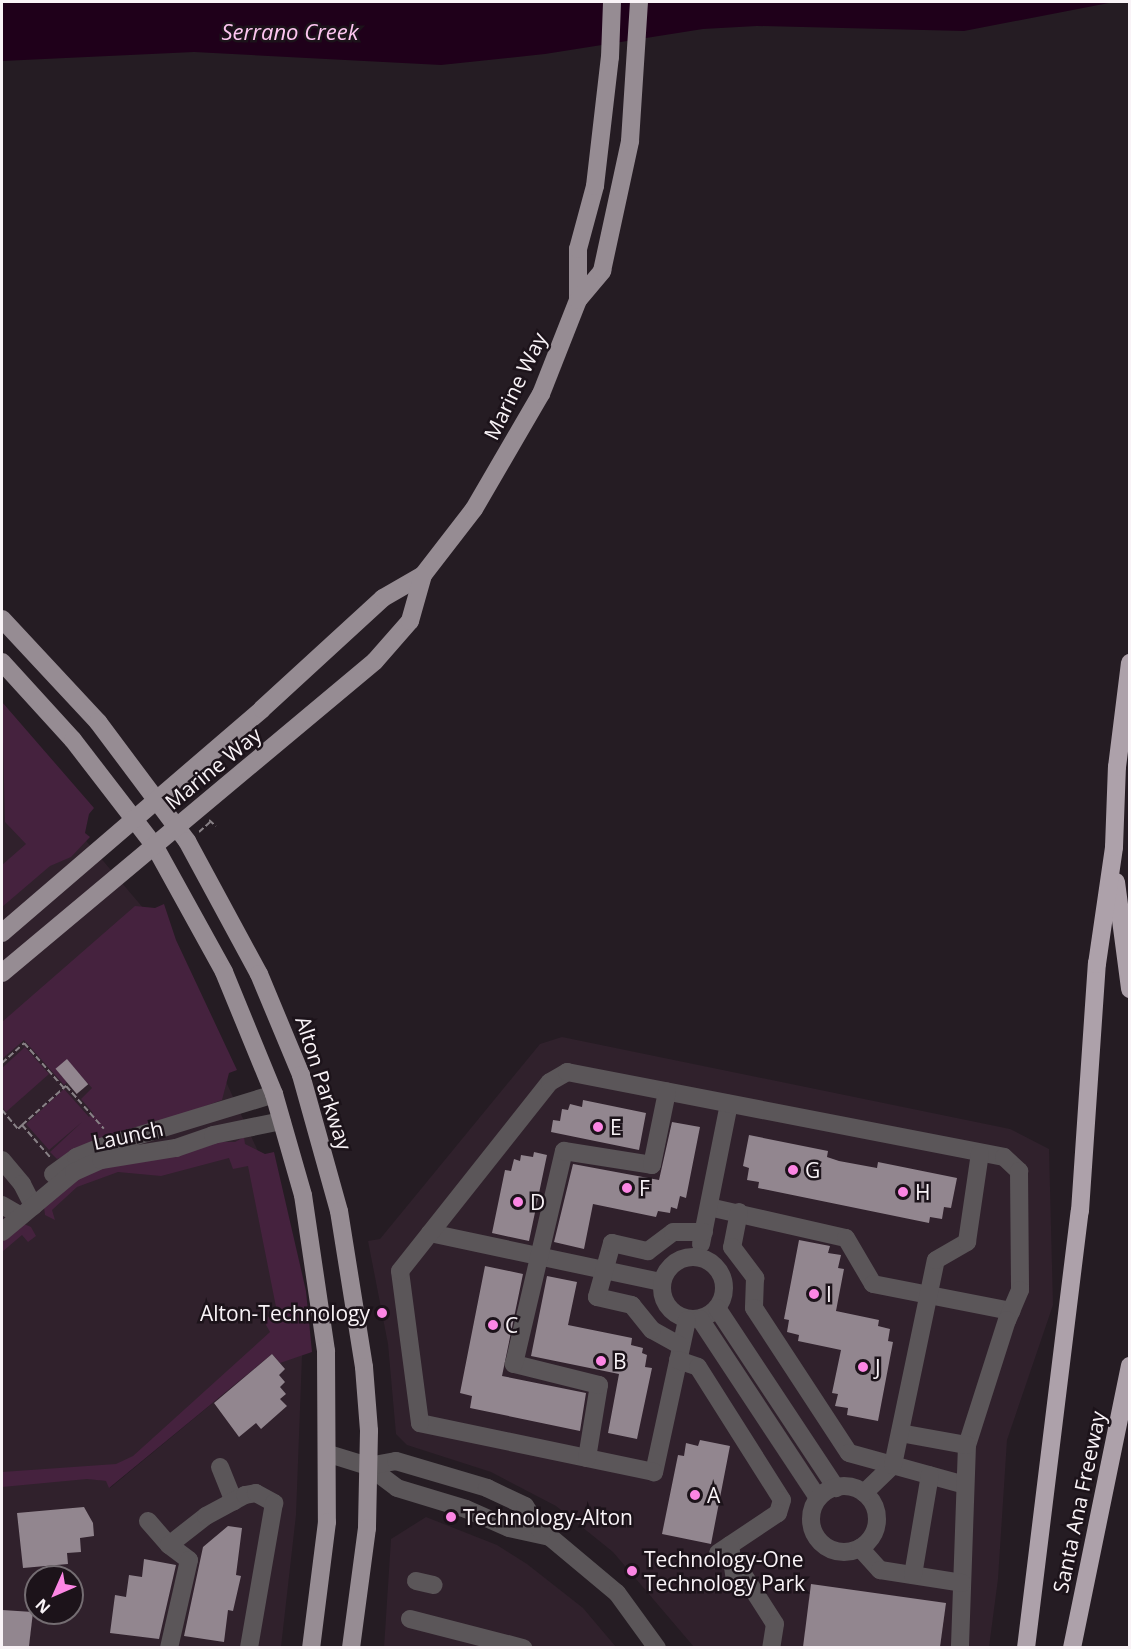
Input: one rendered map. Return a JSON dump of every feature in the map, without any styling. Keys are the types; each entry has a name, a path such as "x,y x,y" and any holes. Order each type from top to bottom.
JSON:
{"highway":[{"path":"1026,1647 1079,1222 1095,1046 1097,964 1114,847 1117,767 1130,663"},
{"path":"1114,847 1130,988"},
{"name":"Santa Ana Freeway","path":"1072,1647 1130,1366"}],"main road":[{"name":"Marine Way","path":"578,300 578,249 596,174 610,57 612,2"},
{"name":"Marine Way","path":"2,973 375,661 410,621 423,575 474,509 508,453 541,394 578,300 602,271 618,206 630,141 639,2"},
{"name":"Marine Way","path":"2,933 287,687 382,598 423,575"},
{"name":"Alton Parkway","path":"2,619 78,697 158,798 177,826 259,974 314,1117 339,1211 356,1304 367,1401 368,1466 363,1571 351,1647"},
{"path":"2,662 58,722 153,845 224,972 274,1094 303,1195 318,1279 326,1351 329,1454 322,1586 311,1647"}],"street":[{"path":"818,1498 694,1319 667,1306 661,1282 675,1262 699,1258 710,1262 724,1282 724,1294 717,1308 694,1319 680,1353 654,1472 420,1423 400,1271 550,1082 567,1072 1004,1157 1019,1172 1020,1290 967,1445 960,1647"},
{"path":"586,1458 599,1385 513,1364 564,1151 652,1165 667,1092"},
{"name":"Launch","path":"2,1232 16,1208 60,1168 76,1157 116,1142 274,1094"},
{"path":"699,1258 729,1104"},
{"path":"207,1115 213,1135"},
{"name":"Launch","path":"16,1208 74,1172 101,1160 176,1148 213,1135 282,1121"},
{"path":"864,1493 893,1465 936,1260 966,1242 980,1153"},
{"path":"2,1160 22,1184 16,1208"},
{"path":"709,1207 846,1238 873,1284 1011,1311"},
{"path":"739,1212 732,1247 755,1278 754,1308 849,1453 965,1485"},
{"path":"704,1232 674,1232 648,1251 612,1243 597,1297 632,1305 652,1330 698,1367 782,1500 778,1513 724,1549 739,1577 775,1624 771,1647"},
{"path":"430,1233 661,1282"},
{"path":"717,1308 836,1488"},
{"path":"900,1433 967,1445"},
{"path":"329,1454 368,1466 397,1488 466,1509 509,1527 542,1532"},
{"path":"368,1466 396,1461 487,1488 525,1506 542,1532 610,1587 653,1646"},
{"path":"220,1467 234,1501"},
{"path":"913,1575 930,1475"},
{"path":"853,1487 864,1493 876,1515 875,1528 860,1548 847,1551 821,1544 811,1530 812,1509 818,1498 836,1488 853,1487"},
{"path":"169,1545 206,1516 234,1501 256,1493 274,1503 249,1647"},
{"path":"148,1521 169,1545 189,1560 169,1647"},
{"path":"860,1548 880,1569 962,1583"},
{"path":"410,1619 523,1647"}],"path":[{"path":"200,832 210,822"},
{"path":"2,1063 24,1043 116,1142"},
{"path":"2,1110 18,1129 64,1088"},
{"path":"22,1125 60,1168"}],"shaded area":[{"path":"2,702 94,808 89,814 85,833 90,837 71,857 50,866 2,907 2,865 26,844 5,822"},
{"path":"2,742 150,916 262,1160 302,1356 296,1515 281,1647 2,1647","holes":["255,1368 110,1488 107,1481 90,1479 119,1475"]},
{"path":"164,904 176,940 237,1070 229,1073 222,1100 57,1159 50,1152 82,1122 49,1150 26,1124 64,1089 89,1117 93,1113 81,1099 92,1088 67,1060 56,1069 67,1082 64,1085 24,1040 2,1059 2,1022 135,906 155,908"},
{"path":"562,1037 1010,1129 1049,1149 1053,1305 1007,1440 998,1579 989,1647 694,1647 613,1552 556,1506 491,1472 407,1445 396,1434 388,1344 368,1241 380,1239 540,1044"},
{"path":"25,1047 49,1074 6,1112 2,1107 2,1068"},
{"path":"244,1137 245,1144 265,1154 274,1152 306,1291 312,1352 280,1363 272,1354 109,1488 106,1481 87,1479 2,1487 2,1472 116,1464 133,1456 270,1332 266,1325 268,1317 278,1317 248,1166 233,1169 229,1158 161,1176 118,1172 77,1187 52,1210 55,1220 45,1215 44,1207 72,1175 215,1142 235,1142"},
{"path":"22,1223 31,1227 36,1236 28,1242 22,1235 2,1252 2,1234"},
{"path":"426,1517 497,1545 527,1564 583,1608 616,1647 384,1648 391,1539"}],"water":[{"name":"Serrano Creek","path":"2,2 1114,2 964,31 757,26 703,29 545,54 441,65 194,52 2,61"}],"building":[{"path":"67,1059 88,1084 77,1094 56,1069"},
{"name":"E","path":"583,1100 646,1113 639,1150 551,1132 553,1120 560,1121 562,1109 568,1110 570,1104 582,1107"},
{"name":"F","path":"672,1122 700,1127 686,1198 680,1196 677,1209 671,1207 670,1213 658,1211 656,1217 593,1204 584,1249 554,1242 573,1164 659,1180"},
{"path":"749,1135 828,1151 827,1157 839,1161 877,1168 878,1162 957,1178 951,1208 944,1207 942,1219 930,1217 929,1223 758,1188 759,1182 747,1180 749,1168 743,1166"},
{"name":"D","path":"534,1152 547,1155 529,1241 492,1233 505,1170 511,1171 514,1159 520,1161 521,1155 533,1157"},
{"path":"799,1240 830,1246 828,1253 841,1255 838,1268 844,1269 836,1311 879,1320 878,1326 890,1329 888,1341 893,1342 878,1421 847,1415 848,1408 835,1406 838,1394 832,1393 841,1350 798,1341 799,1335 787,1332 789,1320 784,1319"},
{"name":"C","path":"485,1266 523,1274 502,1376 586,1393 580,1431 470,1408 472,1396 460,1393"},
{"name":"B","path":"547,1276 577,1282 568,1325 632,1338 631,1345 643,1348 642,1353 647,1355 645,1367 652,1368 637,1439 608,1433 619,1374 531,1356"},
{"path":"272,1354 285,1369 279,1375 285,1382 280,1387 286,1394 280,1399 287,1406 261,1429 256,1423 239,1437 214,1403"},
{"name":"A","path":"700,1440 730,1446 711,1544 662,1534 678,1455 684,1456 686,1443 698,1446"},
{"path":"84,1507 93,1523 94,1536 80,1538 81,1552 67,1553 68,1564 24,1565 23,1568 17,1513"},
{"path":"228,1526 242,1528 236,1575 241,1576 233,1611 228,1610 224,1642 184,1636 203,1547"},
{"path":"144,1559 176,1565 159,1639 110,1633 115,1595 126,1597 129,1575 142,1577"},
{"path":"811,1584 946,1603 940,1647 803,1647"},
{"path":"2,1610 24,1611 24,1625 31,1625 29,1646 2,1647"}],"place":[{"name":"E","path":"598,1127"},
{"name":"G","path":"793,1170"},
{"name":"F","path":"627,1188"},
{"name":"H","path":"903,1192"},
{"name":"D","path":"518,1202"},
{"name":"I","path":"814,1294"},
{"name":"Alton-Technology","path":"382,1313"},
{"name":"C","path":"493,1325"},
{"name":"B","path":"601,1361"},
{"name":"J","path":"863,1367"},
{"name":"A","path":"695,1495"},
{"name":"Technology-Alton","path":"451,1517"},
{"name":"Technology-One Technology Park","path":"632,1571"}]}
